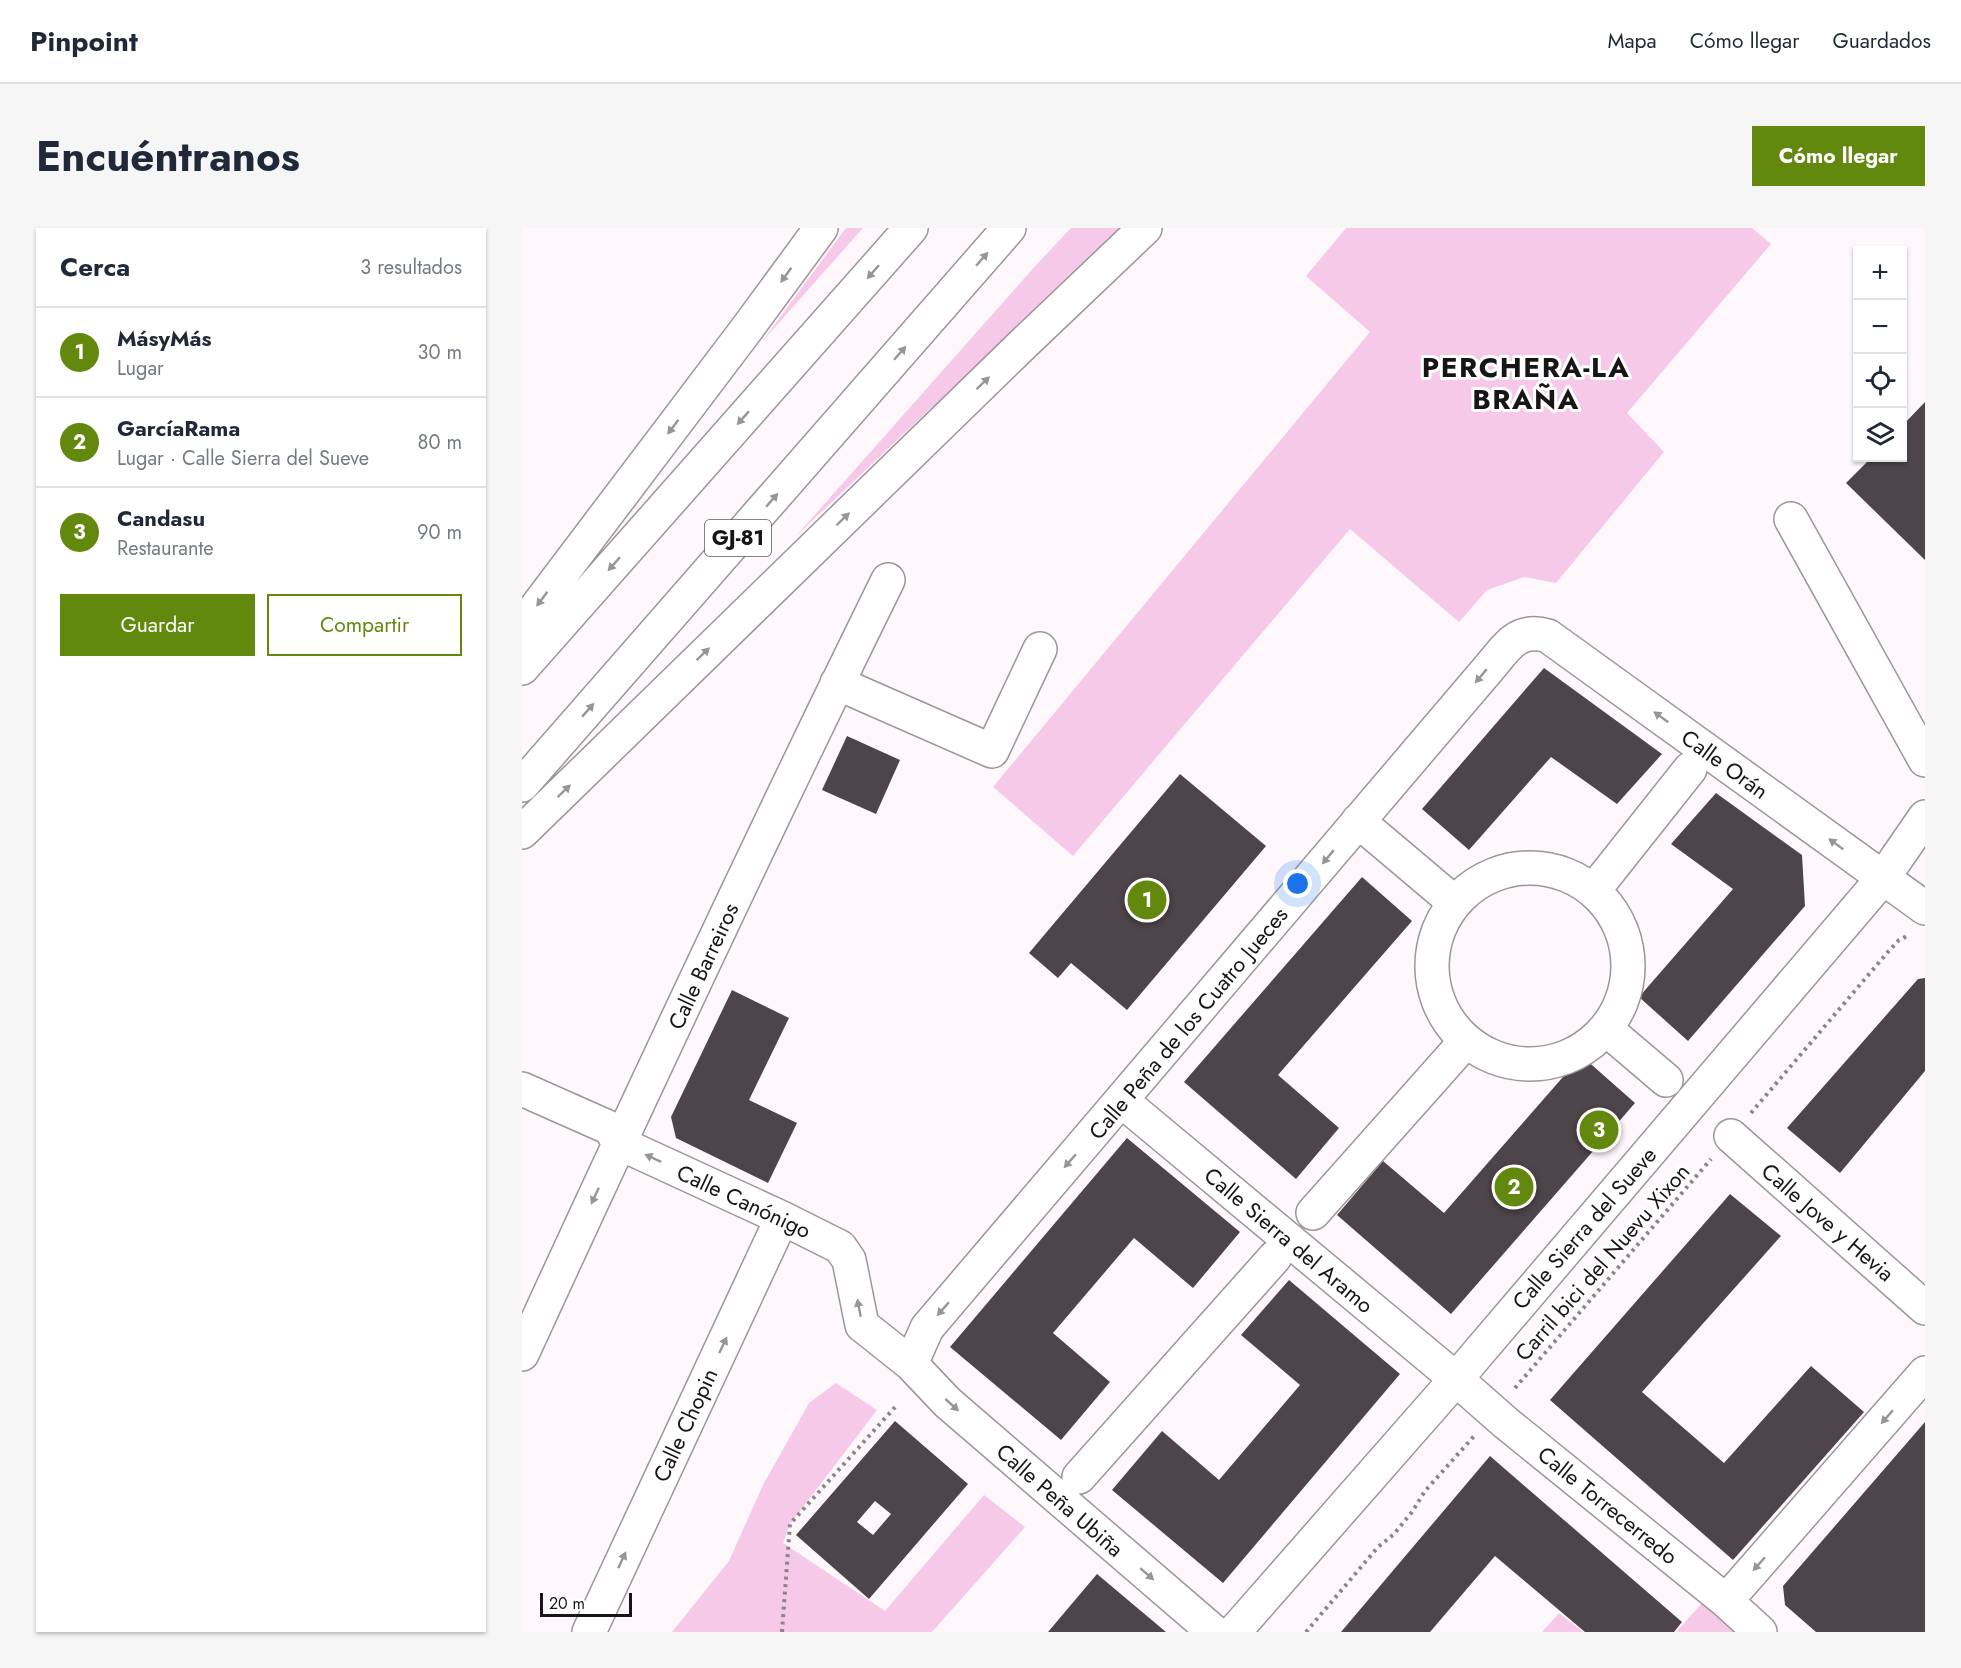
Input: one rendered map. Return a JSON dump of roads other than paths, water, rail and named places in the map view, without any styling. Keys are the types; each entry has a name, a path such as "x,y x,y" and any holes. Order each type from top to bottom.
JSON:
{"main road":[{"path":"522,626 821,228"},
{"path":"522,668 911,228"},
{"name":"GJ-81","path":"522,785 1009,228"},
{"path":"522,831 1145,228"},
{"path":"1791,519 1925,760"},
{"name":"Calle Barreiros","path":"522,1354 619,1143 888,580"},
{"name":"Calle Orán","path":"1522,635 1535,632 1548,636 1883,878 1919,920"},
{"name":"Calle Peña de los Cuatro Jueces","path":"911,1364 927,1328 1489,668 1514,639 1522,635"},
{"path":"837,683 992,751 1040,649"},
{"path":"1594,890 1690,769"},
{"name":"Calle Sierra del Sueve","path":"1234,1632 1456,1379 1883,878 1925,817"},
{"path":"1358,822 1454,902"},
{"path":"1537,867 1567,875 1594,890 1614,914 1626,942 1628,963 1622,1003 1606,1029 1582,1049 1553,1061 1523,1064 1493,1057 1466,1041 1446,1018 1434,989 1432,958 1439,929 1454,902 1478,882 1506,870 1537,867"},
{"path":"1606,1029 1666,1080"},
{"path":"1313,1213 1466,1041"},
{"name":"Calle Canónigo","path":"522,1089 610,1128 619,1143 840,1247 849,1260 862,1325 911,1364"},
{"name":"Calle Sierra del Aramo","path":"1122,1101 1456,1379"},
{"name":"Calle Jove y Hevia","path":"1731,1137 1925,1308"},
{"name":"Calle Chopin","path":"589,1632 782,1218"},
{"path":"1079,1477 1275,1257"},
{"name":"Calle Peña Ubiña","path":"911,1364 947,1402 1214,1632"},
{"path":"1726,1601 1925,1373"},
{"name":"Calle Torrecerredo","path":"1456,1379 1494,1413 1726,1601 1760,1632"}],"place":[{"name":"MásyMás","path":"1147,900"},
{"name":"Candasu","path":"1599,1130"},
{"name":"GarcíaRama","path":"1514,1187"}],"district":[{"name":"PERCHERA-LA BRAÑA","path":"1526,383"}]}
